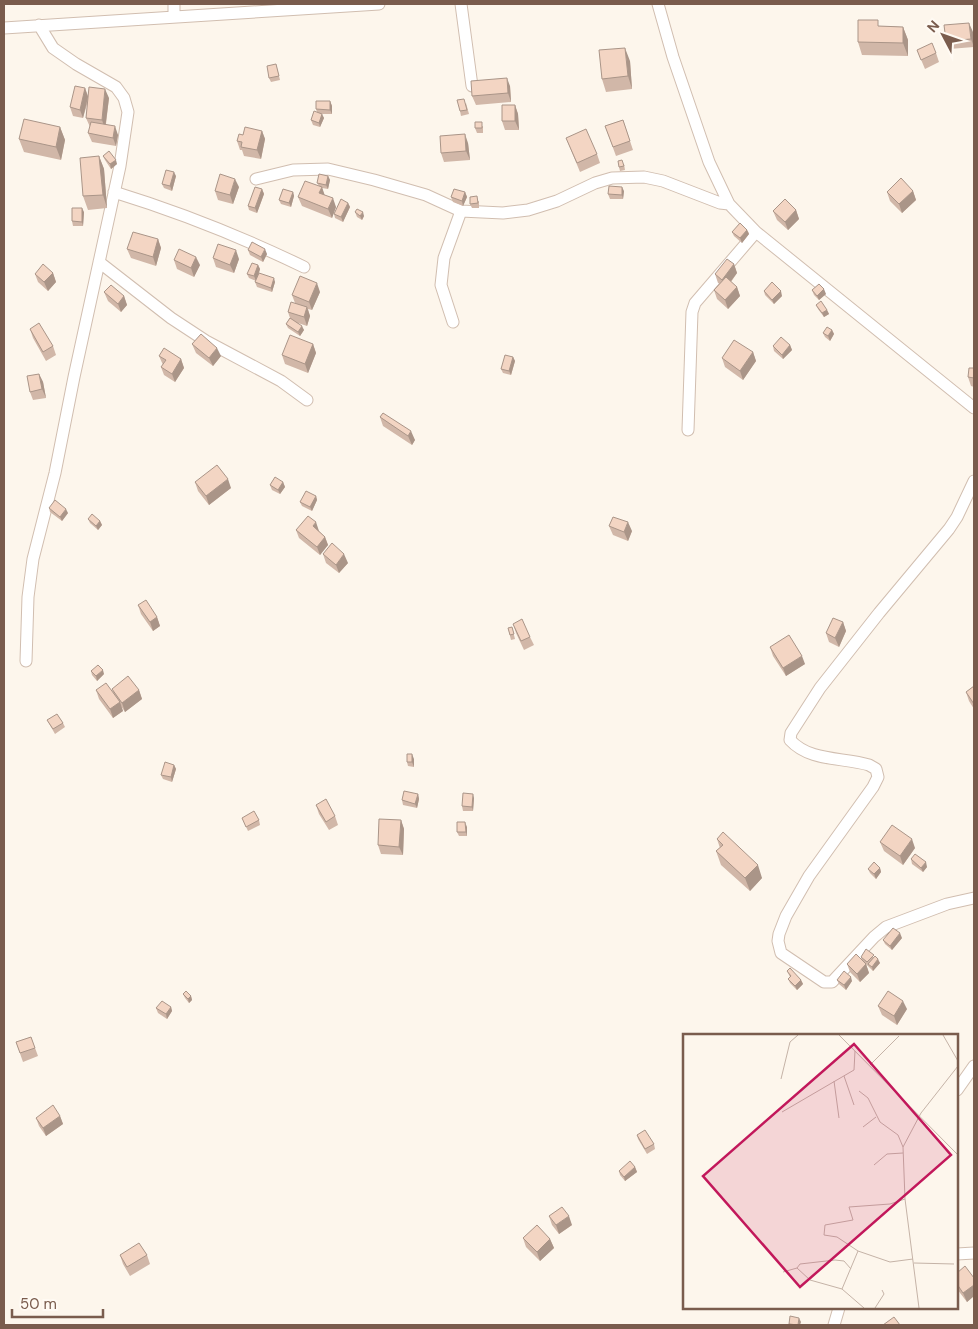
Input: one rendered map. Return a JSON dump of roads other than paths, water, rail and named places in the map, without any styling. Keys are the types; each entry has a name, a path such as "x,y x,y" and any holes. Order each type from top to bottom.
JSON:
{"street":[{"path":"174,4 174,16"},
{"path":"4,28 379,4"},
{"path":"462,4 472,86"},
{"path":"658,4 672,56 709,162 729,204 756,232 974,408"},
{"path":"26,661 28,597 33,559 55,473 114,192 128,112 124,98 116,87 53,48 38,25"},
{"path":"256,179 293,170 328,170 374,180 426,196 461,211 504,213 528,210 557,201 595,183 612,178 644,177 663,181 720,204 729,204"},
{"path":"114,192 164,207 200,221 304,267"},
{"path":"453,322 441,285 444,258 461,211"},
{"path":"688,430 692,312 695,303 756,232"},
{"path":"99,262 171,318 206,341 281,381 306,400"},
{"path":"974,480 957,517 949,529 820,688 791,733 790,740 805,752 869,765 876,769 878,777 873,787 809,876 786,916 779,934 780,949 784,955 824,982 832,982 886,926 935,908 974,898"},
{"path":"958,1089 974,1066"},
{"path":"958,1254 974,1253"},
{"path":"834,1325 839,1309"}]}
